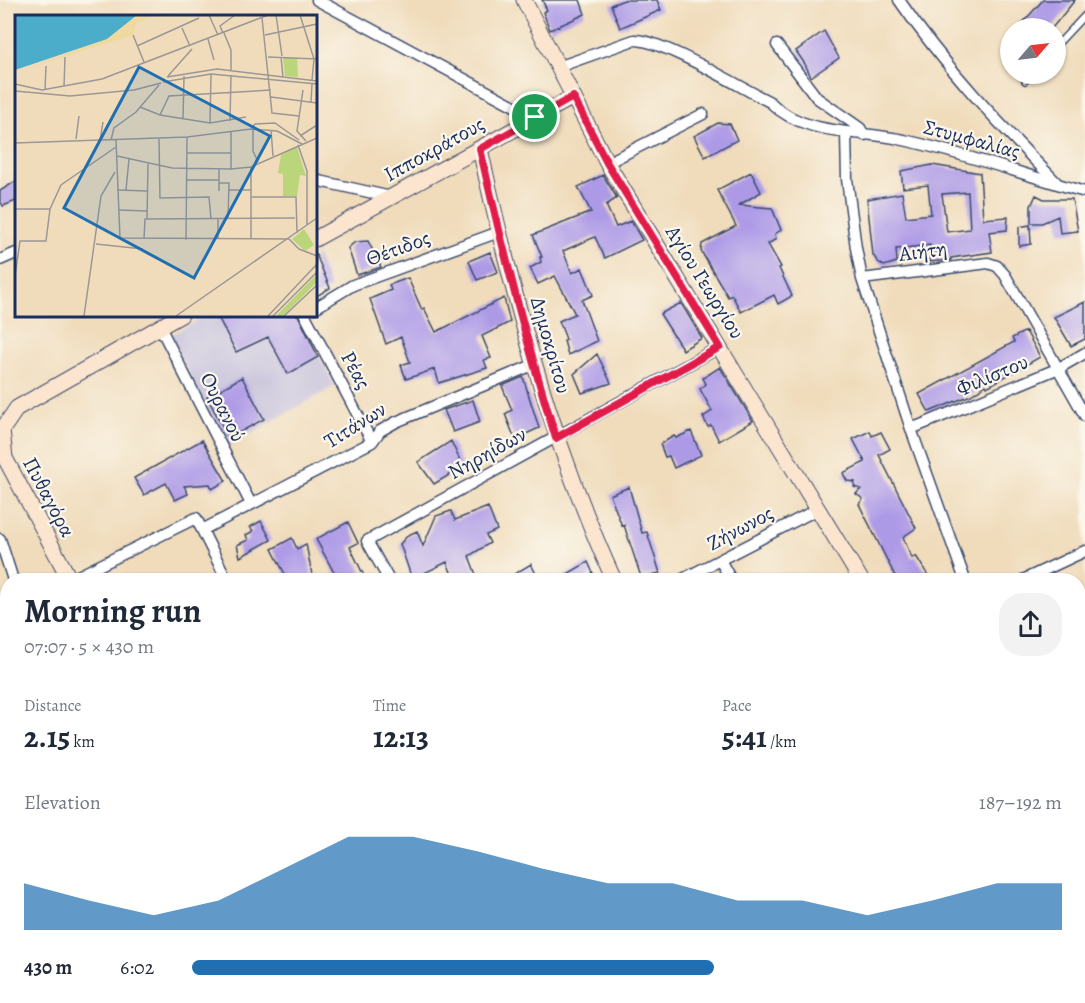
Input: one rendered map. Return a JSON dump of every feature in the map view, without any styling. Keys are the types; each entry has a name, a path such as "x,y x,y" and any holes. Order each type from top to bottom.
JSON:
{"street":[{"path":"317,0 535,117"},
{"name":"Αγίου Γεωργίου","path":"524,0 607,163 720,347 816,510 856,573"},
{"path":"899,0 929,43 970,92 1058,184"},
{"name":"Στυμφαλίας","path":"558,67 634,40 642,40 667,49 770,102 779,112 794,121 846,133 899,139 1080,190"},
{"path":"777,45 817,98 860,128 864,135"},
{"name":"Ιπποκράτους","path":"316,238 573,97"},
{"path":"607,163 703,114"},
{"path":"846,133 847,179 862,279 963,573"},
{"name":"Δημοκρίτου","path":"480,149 533,365 586,521 611,573"},
{"path":"316,180 391,197"},
{"path":"1080,190 1085,201"},
{"name":"Θέτιδος","path":"316,307 354,285 499,232"},
{"path":"0,260 15,253"},
{"name":"Αιήτη","path":"862,279 988,263 997,266 1005,274 1059,368"},
{"path":"159,327 179,316"},
{"name":"Ρέας","path":"306,316 372,442"},
{"name":"Πυθαγόρα","path":"66,573 5,458 2,430 17,408 159,327"},
{"name":"Ουρανού","path":"159,327 251,504"},
{"name":"Νηρηίδων","path":"385,573 367,541 720,347"},
{"name":"Φιλίστου","path":"912,429 1059,368 1085,353"},
{"name":"Τιτάνων","path":"202,530 372,442 380,431 396,422 533,365"},
{"path":"1059,368 1085,417"},
{"name":"Ζήνωνος","path":"695,573 816,510"},
{"path":"84,573 195,518 224,573"},
{"path":"0,539 11,573"},
{"path":"1038,573 1085,551"},
{"path":"720,560 727,573"}],"lane":[{"path":"1066,35 1085,15"}],"shaded area":[{"path":"205,316 299,316 335,386 226,447 170,336"}],"building":[{"path":"542,0 580,0 585,14 550,30 543,12 547,10"},
{"path":"624,0 657,0 661,10 620,28 611,5"},
{"path":"1043,0 1075,0 1060,18 1027,18"},
{"path":"824,31 839,58 811,77 796,51"},
{"path":"718,123 730,124 737,140 705,157 694,136"},
{"path":"932,165 980,173 983,219 1008,217 1007,230 989,232 992,252 929,262 930,245 896,249 897,262 884,266 877,261 873,255 867,199 902,193 906,217 931,214 928,185 903,188 901,171","holes":["968,192 970,229 947,232 942,194"]},
{"path":"751,172 761,192 739,205 772,208 781,230 775,234 776,239 768,244 781,267 779,268 792,296 778,304 774,295 741,312 732,295 728,297 701,251 702,244 736,226 717,190"},
{"path":"603,175 617,198 606,205 616,227 631,221 642,240 605,258 595,237 563,251 572,273 582,268 593,295 582,300 597,341 568,355 564,341 566,339 559,321 575,314 555,276 538,284 530,268 541,262 540,257 542,257 533,235 591,212 578,187"},
{"path":"15,182 15,201 3,206 0,191"},
{"path":"1036,195 1044,199 1072,199 1078,231 1060,233 1058,216 1042,223 1031,223 1031,206"},
{"path":"1030,225 1031,244 1019,246 1019,227"},
{"path":"368,241 381,267 357,275 348,248 355,242"},
{"path":"490,252 498,272 477,280 469,261"},
{"path":"316,254 330,288 316,296"},
{"path":"408,278 422,310 424,308 436,332 504,298 510,322 482,336 491,358 484,360 487,368 439,383 435,369 406,379 401,365 410,362 401,337 386,344 370,299 391,290 389,285"},
{"path":"1085,302 1085,339 1071,346 1054,317"},
{"path":"681,303 702,338 683,350 660,314"},
{"path":"218,316 298,316 318,357 288,374 268,337 236,352"},
{"path":"1026,331 1040,357 971,395 929,412 919,394 1014,342 1012,338"},
{"path":"597,354 611,383 582,393 574,374"},
{"path":"720,367 753,421 719,441 711,425 708,427 703,417 712,411 700,389 706,384 703,378"},
{"path":"242,377 264,419 229,438 207,397"},
{"path":"523,377 539,428 515,439 505,414 512,410 502,386"},
{"path":"473,400 480,422 453,432 444,410"},
{"path":"691,431 701,455 674,468 669,456 665,457 660,444 674,436 676,438"},
{"path":"870,431 872,436 881,432 890,449 879,455 916,528 903,537 912,558 916,556 927,573 894,573 859,504 863,499 856,494 861,489 854,487 855,482 847,481 843,473 865,462 853,439"},
{"path":"202,440 226,481 212,489 210,484 184,486 188,494 175,500 166,483 144,495 134,478"},
{"path":"451,441 463,467 434,484 418,462"},
{"path":"629,487 642,533 647,532 660,573 640,573 624,525 622,526 610,495"},
{"path":"488,507 497,530 486,535 490,543 469,556 475,573 451,573 447,562 424,573 410,573 400,544 408,535 417,531 423,546 436,516 451,511 455,520"},
{"path":"261,521 271,540 240,557 237,545 248,540 246,535 253,531 250,527"},
{"path":"348,522 358,543 350,547 363,573 334,573 316,539"},
{"path":"292,538 297,549 306,544 312,573 284,573 272,549"},
{"path":"588,562 593,573 569,573"},
{"path":"531,564 536,573 516,573"}],"route":[{"path":"573,97 607,163 720,347 556,438 533,365 480,149 535,117 573,97"}]}
